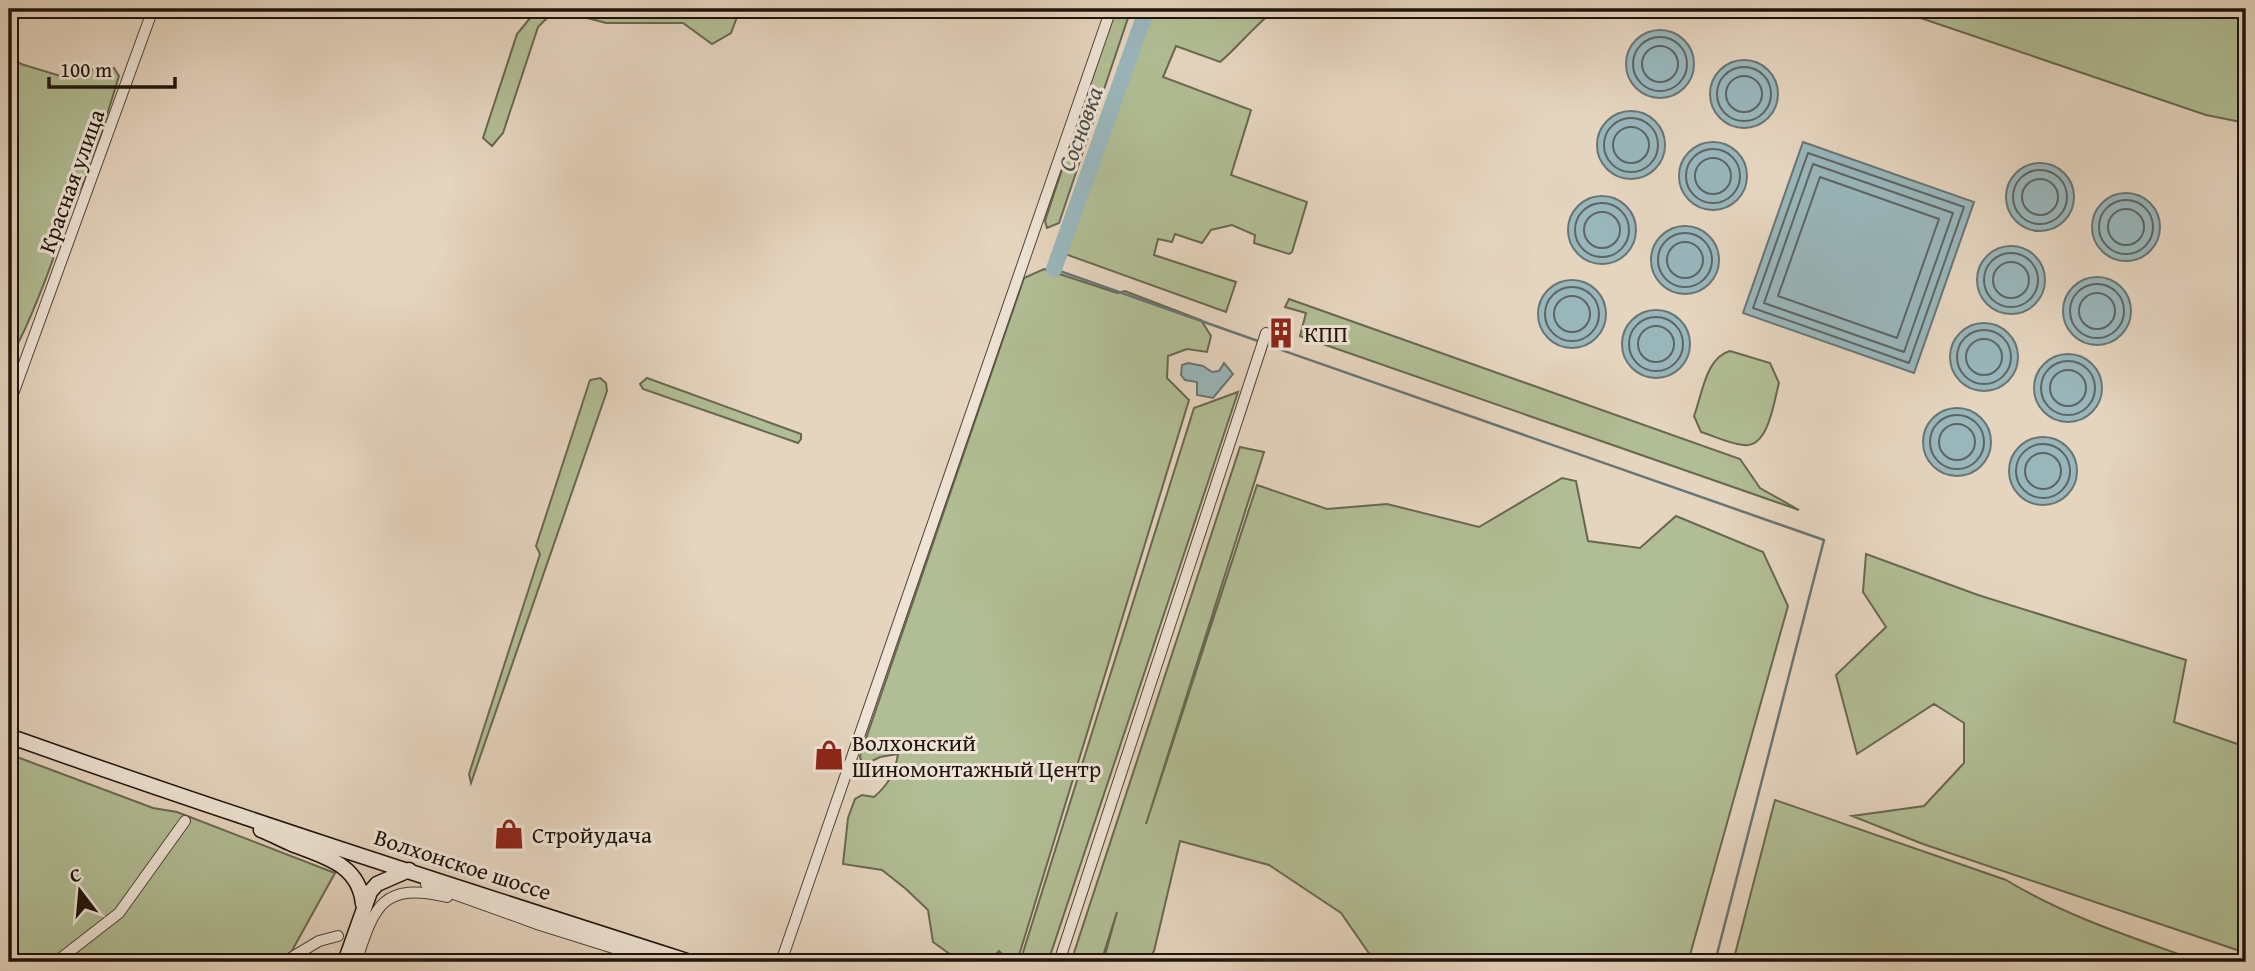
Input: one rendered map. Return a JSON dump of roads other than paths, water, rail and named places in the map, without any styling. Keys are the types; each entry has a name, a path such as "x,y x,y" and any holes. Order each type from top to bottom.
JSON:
{"main road":[{"name":"Волхонское шоссе","path":"9,736 220,811 690,962"},
{"name":"Волхонское шоссе","path":"220,811 266,831"},
{"path":"266,831 340,862 356,879 363,904"},
{"path":"345,958 363,904 377,884 404,872"}],"street":[{"name":"Красная улица","path":"9,405 153,9"},
{"path":"792,962 782,959 1111,9"},
{"path":"1059,962 1266,333"},
{"path":"56,962 119,913 185,821"},
{"name":"Волхонское шоссе","path":"266,831 404,872 493,909 658,962"},
{"path":"356,962 375,911 404,893 436,894 493,909"},
{"path":"284,962 318,941 338,936"}],"water":[{"path":"1660,30 1673,33 1684,40 1691,51 1694,64 1691,77 1684,88 1673,95 1660,98 1647,95 1636,88 1629,77 1626,64 1629,51 1636,40 1647,33"},
{"path":"1744,60 1757,63 1768,70 1775,81 1778,94 1775,107 1768,118 1757,125 1744,128 1731,125 1720,118 1713,107 1710,94 1713,81 1720,70 1731,63"},
{"path":"1631,111 1644,114 1655,121 1662,132 1665,145 1662,158 1655,169 1644,176 1631,179 1618,176 1607,169 1600,158 1597,145 1600,132 1607,121 1618,114"},
{"path":"1713,142 1726,145 1737,152 1744,163 1747,176 1744,189 1737,200 1726,207 1713,210 1700,207 1689,200 1682,189 1679,176 1682,163 1689,152 1700,145"},
{"path":"1803,142 1974,202 1914,373 1743,313"},
{"path":"2040,163 2053,166 2064,173 2071,184 2074,197 2071,210 2064,221 2053,228 2040,231 2027,228 2016,221 2009,210 2006,197 2009,184 2016,173 2027,166"},
{"path":"2126,193 2139,196 2150,203 2157,214 2160,227 2157,240 2150,251 2139,258 2126,261 2113,258 2102,251 2095,240 2092,227 2095,214 2102,203 2113,196"},
{"path":"1602,196 1615,199 1626,206 1633,217 1636,230 1633,243 1626,254 1615,261 1602,264 1589,261 1578,254 1571,243 1568,230 1571,217 1578,206 1589,199"},
{"path":"1685,226 1698,229 1709,236 1716,247 1719,260 1716,273 1709,284 1698,291 1685,294 1672,291 1661,284 1654,273 1651,260 1654,247 1661,236 1672,229"},
{"path":"2011,246 2024,249 2035,256 2042,267 2045,280 2042,293 2035,304 2024,311 2011,314 1998,311 1987,304 1980,293 1977,280 1980,267 1987,256 1998,249"},
{"path":"2097,277 2110,280 2121,287 2128,298 2131,311 2128,324 2121,335 2110,342 2097,345 2084,342 2073,335 2066,324 2063,311 2066,298 2073,287 2084,280"},
{"path":"1572,280 1585,283 1596,290 1603,301 1606,314 1603,327 1596,338 1585,345 1572,348 1559,345 1548,338 1541,327 1538,314 1541,301 1548,290 1559,283"},
{"path":"1656,310 1669,313 1680,320 1687,331 1690,344 1687,357 1680,368 1669,375 1656,378 1643,375 1632,368 1625,357 1622,344 1625,331 1632,320 1643,313"},
{"path":"1984,323 1997,326 2008,333 2015,344 2018,357 2015,370 2008,381 1997,388 1984,391 1971,388 1960,381 1953,370 1950,357 1953,344 1960,333 1971,326"},
{"path":"2068,354 2081,357 2092,364 2099,375 2102,388 2099,401 2092,412 2081,419 2068,422 2055,419 2044,412 2037,401 2034,388 2037,375 2044,364 2055,357"},
{"path":"1188,363 1203,366 1212,372 1219,371 1224,363 1233,374 1213,398 1197,395 1197,382 1185,380 1181,375 1182,365"},
{"path":"1957,408 1970,411 1981,418 1988,429 1991,442 1988,455 1981,466 1970,473 1957,476 1944,473 1933,466 1926,455 1923,442 1926,429 1933,418 1944,411"},
{"path":"2043,437 2056,440 2067,447 2074,458 2077,471 2074,484 2067,495 2056,502 2043,505 2030,502 2019,495 2012,484 2009,471 2012,458 2019,447 2030,440"}],"waterway":[{"name":"Сосновка","path":"1054,269 1145,14 1155,9"},
{"path":"1054,269 1258,341"},
{"path":"1267,345 1824,540 1715,962"}],"place":[{"name":"КПП","path":"1281,333"},
{"name":"Волхонский Шиномонтажный Центр","path":"829,755"},
{"name":"Стройудача","path":"509,834"}]}
